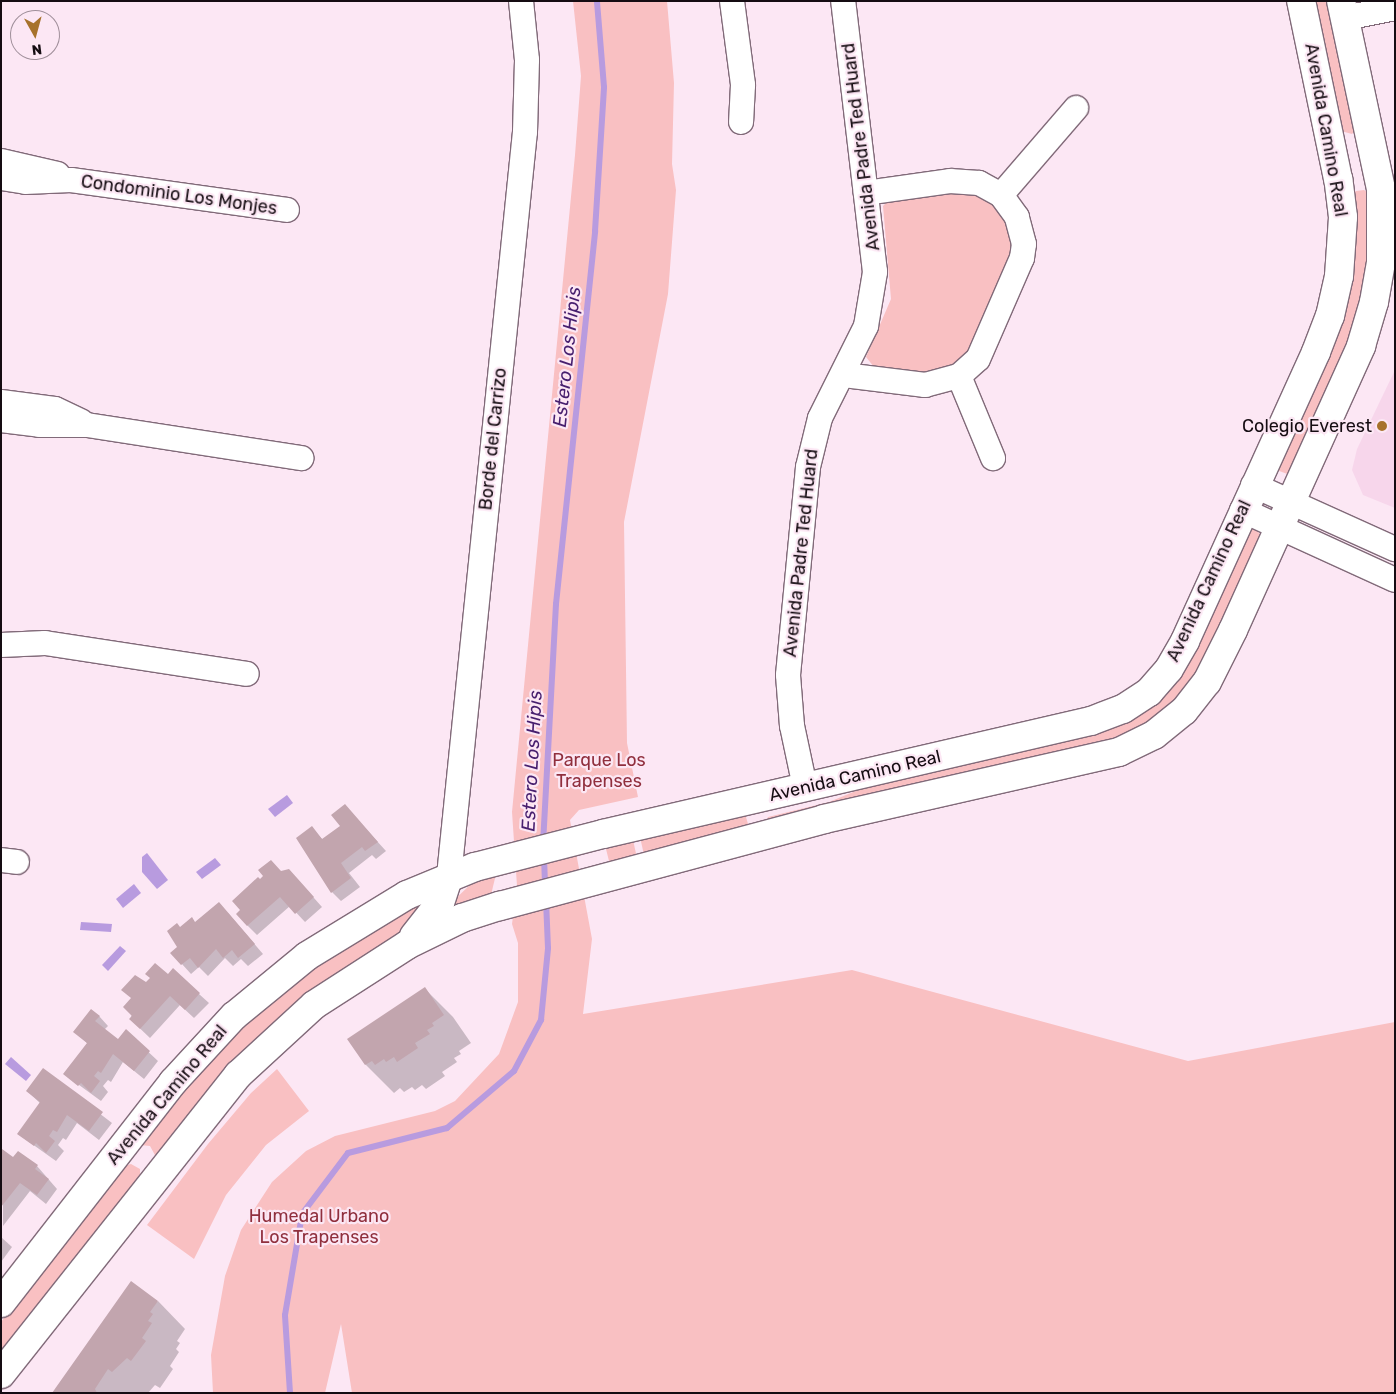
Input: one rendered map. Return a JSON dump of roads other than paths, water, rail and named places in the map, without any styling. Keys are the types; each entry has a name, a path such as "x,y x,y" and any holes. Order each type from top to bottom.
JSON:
{"main road":[{"name":"Avenida Camino Real","path":"1,1303 210,1040 282,974 366,917 449,876 494,862 603,834 1091,721 1136,701 1160,681 1178,655 1253,485 1316,352 1330,316 1343,248 1343,217 1336,166 1301,1"},
{"name":"Avenida Camino Real","path":"407,945 434,930 500,906 760,836 1093,759 1138,744 1154,735 1184,711 1207,682 1361,346 1374,302 1381,263 1383,221 1374,159 1343,10"},
{"path":"1336,166 1374,159"},
{"path":"760,836 759,815 774,795"},
{"path":"1,1374 232,1081 286,1028 343,984 407,945 440,903 449,876"},
{"path":"120,1151 144,1159 154,1179"}],"street":[{"name":"Borde del Carrizo","path":"449,876 525,132 527,60 521,1"},
{"path":"732,1 744,85 741,122"},
{"name":"Avenida Padre Ted Huard","path":"805,787 790,709 791,641 811,450 820,418 844,375 866,326 874,292 874,262 844,1"},
{"path":"1343,10 1395,8"},
{"path":"1000,195 1076,108"},
{"name":"Condominio Los Monjes","path":"1,161 39,168 71,180"},
{"name":"Condominio Los Monjes","path":"1,178 33,182 71,180 287,210"},
{"path":"844,375 925,385 959,376 978,358 1022,258 1024,244 1017,217 1000,195 979,183 959,180 866,193"},
{"path":"959,376 993,458"},
{"path":"1,402 55,409 87,425"},
{"path":"1,420 40,425 87,425 301,458"},
{"path":"1253,485 1395,549"},
{"path":"1242,510 1395,580"},
{"path":"1,628 25,633 45,643"},
{"path":"1,645 45,643 247,674"}],"waterway":[{"name":"Estero Los Hipis","path":"543,844 556,604 595,231 604,87 597,1"},
{"name":"Estero Los Hipis","path":"544,856 545,886"},
{"name":"Estero Los Hipis","path":"290,1393 285,1315 302,1214 348,1153 447,1128 514,1071 541,1020 548,948 546,901"}],"place":[{"name":"Colegio Everest","path":"1382,426"}],"park label":[{"name":"Parque Los Trapenses","path":"599,771"},
{"name":"Humedal Urbano Los Trapenses","path":"319,1227"}]}
